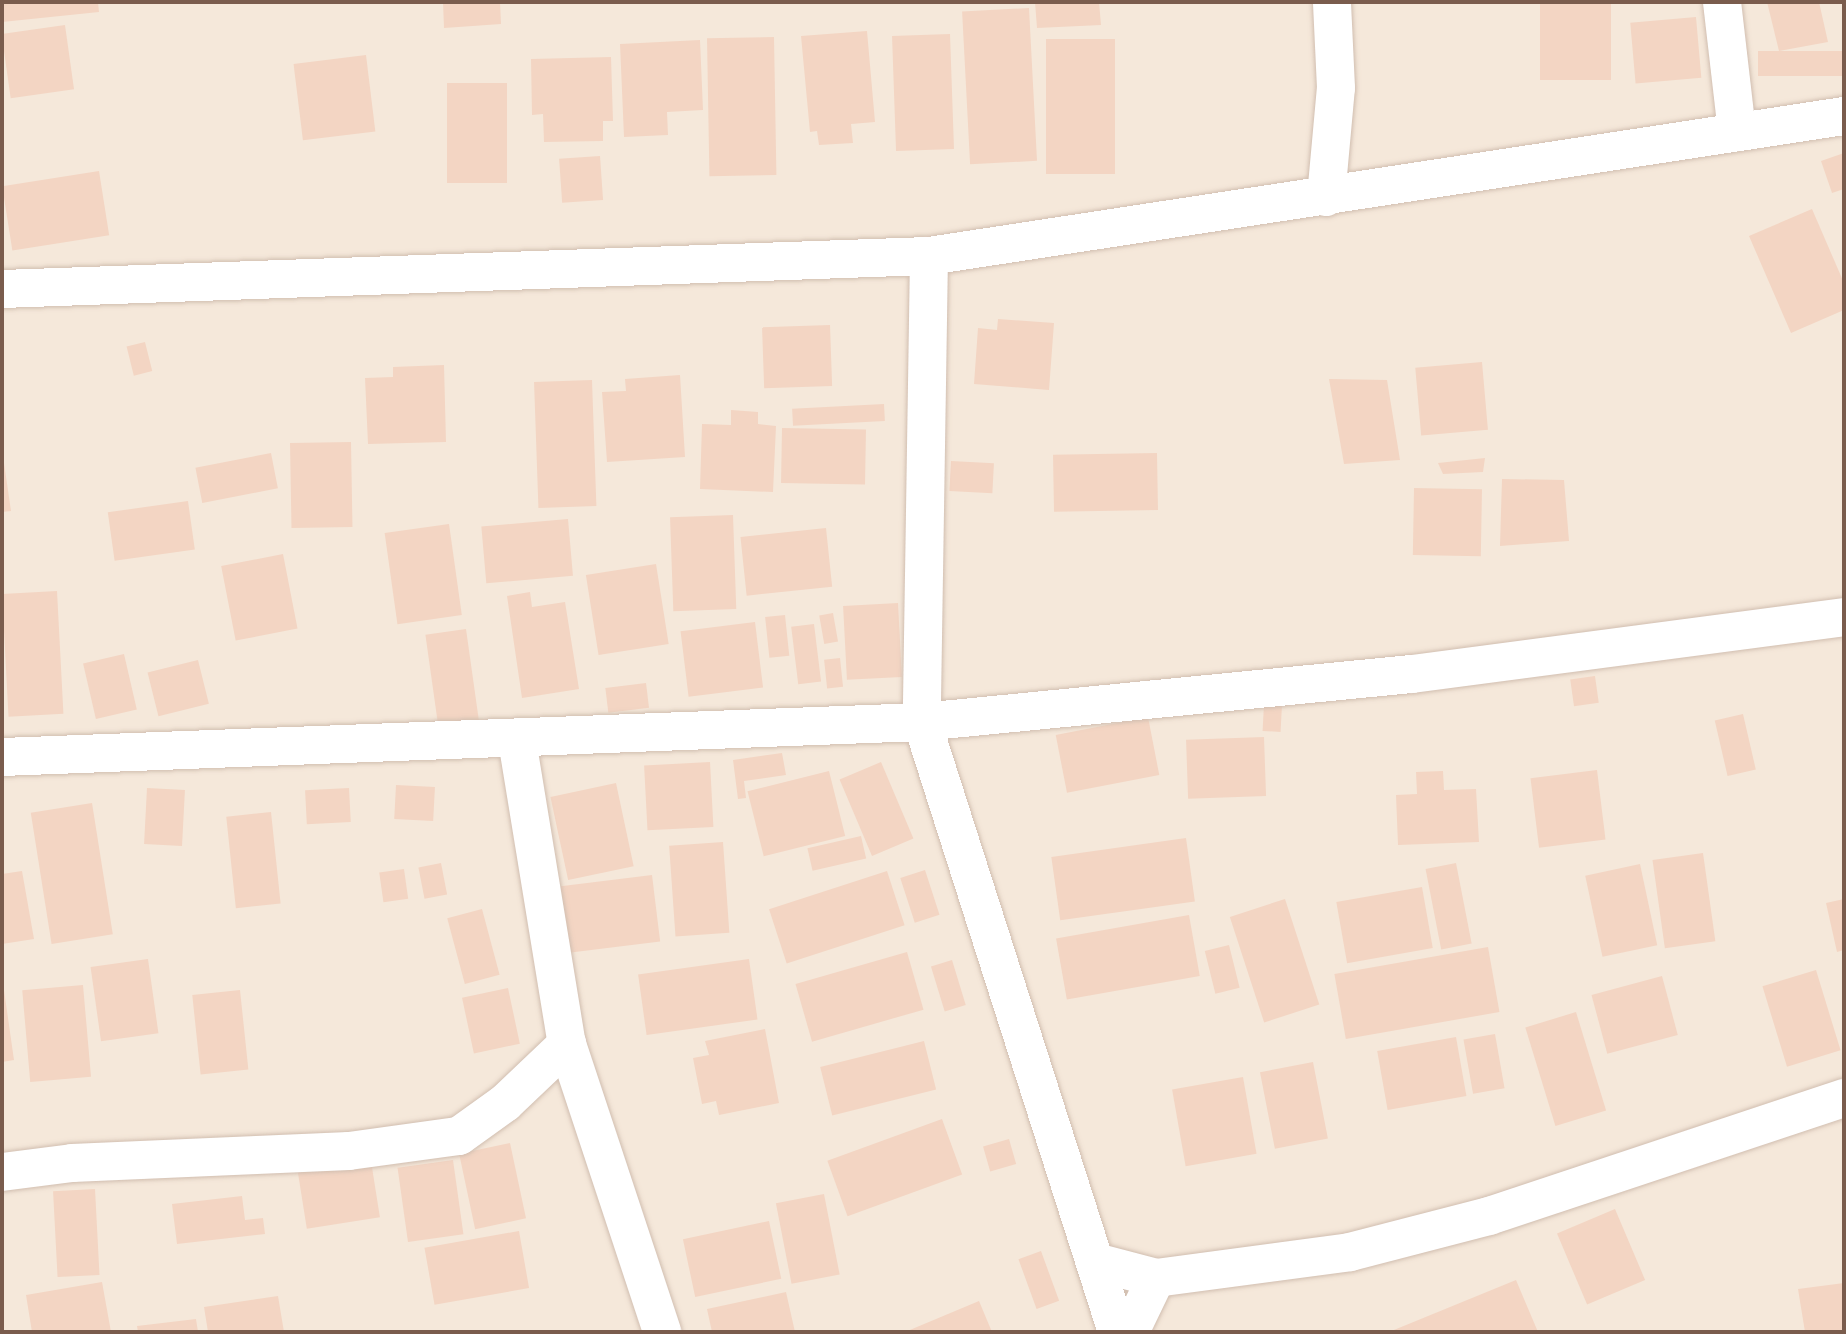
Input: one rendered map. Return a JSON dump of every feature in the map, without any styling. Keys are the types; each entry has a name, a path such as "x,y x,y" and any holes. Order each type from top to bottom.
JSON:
{"street":[{"path":"1326,197 1336,88 1332,2"},
{"path":"1722,2 1737,132"},
{"path":"2,289 929,256 1844,116"},
{"path":"929,256 922,722 1117,1332"},
{"path":"2,757 517,740 922,722 1412,674 1844,617"},
{"path":"517,740 567,1044 662,1332"},
{"path":"2,1172 72,1163 349,1151 458,1136 505,1103 567,1044"},
{"path":"1095,1262 1156,1278 1350,1252 1489,1216 1844,1098"},
{"path":"1130,1332 1156,1278"}],"shaded area":[{"path":"2,2 1844,2 1844,1332 2,1332"}],"building":[{"path":"2,2 98,2 99,12 2,22"},
{"path":"443,2 500,2 501,24 444,28"},
{"path":"1035,2 1099,2 1101,25 1037,28"},
{"path":"1540,2 1611,2 1611,80 1540,80"},
{"path":"1767,2 1819,2 1828,42 1779,51"},
{"path":"1029,8 1037,161 970,164 962,12"},
{"path":"1696,17 1701,78 1636,84 1630,23"},
{"path":"65,25 74,89 11,98 2,34"},
{"path":"867,31 875,122 851,124 853,143 819,145 817,131 810,132 801,36"},
{"path":"950,34 954,149 896,151 892,36"},
{"path":"774,37 776,175 709,176 707,38"},
{"path":"1046,39 1115,39 1115,174 1046,174"},
{"path":"700,40 703,110 667,112 668,135 624,137 620,44"},
{"path":"1758,51 1844,51 1844,76 1758,76"},
{"path":"366,55 375,131 303,140 294,64"},
{"path":"611,57 613,121 603,121 603,141 544,142 543,114 532,115 531,59"},
{"path":"447,83 507,83 507,183 447,183"},
{"path":"1844,153 1844,189 1832,193 1821,161"},
{"path":"600,156 603,200 562,203 559,159"},
{"path":"99,171 109,235 12,251 2,186"},
{"path":"1812,209 1844,283 1844,310 1791,333 1749,236"},
{"path":"998,319 1054,323 1049,390 974,384 978,328 997,330"},
{"path":"830,325 832,386 764,388 762,327"},
{"path":"145,342 152,371 134,376 127,347"},
{"path":"1482,362 1488,430 1421,436 1415,368"},
{"path":"444,365 446,442 368,444 365,378 393,377 393,367"},
{"path":"680,375 685,457 607,462 602,392 626,391 625,379"},
{"path":"1329,379 1387,380 1400,460 1344,464"},
{"path":"592,380 596,506 538,508 534,382"},
{"path":"884,404 885,421 793,426 792,409"},
{"path":"731,410 758,412 758,424 776,426 773,492 700,489 702,424 731,425"},
{"path":"782,428 866,429 865,484 781,483"},
{"path":"351,442 352,527 291,528 290,443"},
{"path":"2,449 11,511 2,512"},
{"path":"271,453 278,488 202,503 195,468"},
{"path":"1157,453 1158,510 1054,512 1053,455"},
{"path":"1485,458 1483,472 1443,474 1438,463"},
{"path":"951,461 994,463 992,493 949,491"},
{"path":"1502,479 1564,480 1569,541 1500,546"},
{"path":"1414,488 1482,489 1481,556 1413,555"},
{"path":"188,501 195,550 115,561 108,512"},
{"path":"733,515 736,609 673,611 670,517"},
{"path":"568,519 573,576 486,583 481,527"},
{"path":"449,524 462,615 397,624 385,533"},
{"path":"826,528 832,587 747,596 740,537"},
{"path":"283,554 298,629 236,641 221,566"},
{"path":"656,564 669,644 599,655 586,575"},
{"path":"57,591 63,714 9,717 2,594"},
{"path":"530,592 532,607 565,602 579,689 522,698 507,596"},
{"path":"898,603 902,677 847,680 843,606"},
{"path":"833,613 838,642 824,644 819,615"},
{"path":"785,615 789,656 769,658 765,617"},
{"path":"755,622 763,688 689,697 681,631"},
{"path":"814,624 821,682 798,684 791,627"},
{"path":"466,629 479,724 439,730 425,635"},
{"path":"124,654 137,710 96,719 83,663"},
{"path":"840,658 843,687 827,689 824,660"},
{"path":"198,660 209,704 158,716 148,673"},
{"path":"1595,676 1599,703 1574,706 1570,679"},
{"path":"646,683 649,708 608,713 605,688"},
{"path":"1264,704 1282,705 1281,732 1263,731"},
{"path":"1743,714 1756,770 1728,776 1715,721"},
{"path":"1148,717 1159,775 1067,793 1056,735"},
{"path":"1264,737 1266,796 1188,799 1186,740"},
{"path":"782,753 786,775 744,781 746,798 738,799 733,760"},
{"path":"710,762 713,827 647,830 644,765"},
{"path":"881,762 913,838 872,856 840,780"},
{"path":"1597,770 1606,839 1539,848 1530,778"},
{"path":"829,771 845,836 764,856 747,791"},
{"path":"1443,771 1444,790 1476,789 1479,842 1398,845 1396,795 1417,794 1416,772"},
{"path":"616,783 634,866 568,880 550,797"},
{"path":"396,785 435,787 433,821 394,819"},
{"path":"147,788 185,790 182,846 144,844"},
{"path":"349,788 351,822 307,824 305,790"},
{"path":"92,803 113,934 52,944 31,813"},
{"path":"271,812 281,903 236,908 226,817"},
{"path":"861,836 866,858 813,871 807,848"},
{"path":"1186,838 1195,901 1060,920 1051,857"},
{"path":"723,842 729,933 675,937 669,846"},
{"path":"1703,853 1715,941 1665,948 1652,860"},
{"path":"441,863 447,894 425,899 418,867"},
{"path":"1456,863 1472,943 1441,949 1426,869"},
{"path":"1640,864 1657,945 1602,957 1585,876"},
{"path":"404,869 408,899 383,902 379,872"},
{"path":"925,870 940,915 915,923 900,878"},
{"path":"22,871 34,939 2,944 2,874"},
{"path":"887,871 905,925 787,964 769,909"},
{"path":"652,875 660,942 569,953 561,886"},
{"path":"1422,887 1433,948 1347,963 1336,902"},
{"path":"1285,899 1319,1005 1264,1022 1230,917"},
{"path":"1844,899 1844,950 1837,952 1826,903"},
{"path":"482,909 500,975 465,984 447,918"},
{"path":"1189,915 1200,976 1067,1000 1056,938"},
{"path":"1229,945 1240,988 1215,994 1205,951"},
{"path":"1488,947 1499,1012 1346,1039 1334,974"},
{"path":"907,952 924,1010 812,1042 795,984"},
{"path":"148,959 158,1033 101,1041 91,967"},
{"path":"749,959 757,1019 647,1035 638,975"},
{"path":"952,960 966,1005 945,1011 931,966"},
{"path":"1816,970 1841,1050 1787,1067 1762,986"},
{"path":"1662,976 1678,1035 1607,1054 1591,995"},
{"path":"83,985 91,1077 30,1082 22,990"},
{"path":"508,988 520,1044 474,1054 462,998"},
{"path":"4,990 14,1060 2,1062 2,991"},
{"path":"240,990 248,1070 201,1075 192,995"},
{"path":"1576,1012 1606,1110 1555,1126 1525,1027"},
{"path":"765,1029 779,1103 719,1115 716,1101 702,1104 693,1058 709,1055 705,1041"},
{"path":"1495,1034 1505,1088 1473,1094 1463,1040"},
{"path":"1456,1037 1466,1096 1388,1110 1377,1051"},
{"path":"924,1041 936,1090 832,1115 820,1067"},
{"path":"1313,1062 1328,1139 1275,1149 1260,1072"},
{"path":"1243,1077 1257,1154 1186,1166 1172,1090"},
{"path":"942,1119 962,1174 848,1216 827,1161"},
{"path":"1009,1139 1016,1164 990,1171 983,1146"},
{"path":"510,1143 526,1218 475,1229 459,1154"},
{"path":"453,1160 463,1234 408,1242 398,1168"},
{"path":"371,1161 380,1217 307,1229 298,1173"},
{"path":"95,1189 100,1275 58,1277 53,1191"},
{"path":"824,1194 840,1274 792,1284 776,1203"},
{"path":"242,1196 245,1220 263,1218 265,1234 177,1244 172,1204"},
{"path":"1615,1209 1645,1280 1587,1304 1557,1234"},
{"path":"769,1221 781,1279 695,1297 683,1239"},
{"path":"519,1231 529,1288 435,1305 424,1248"},
{"path":"1041,1251 1059,1301 1037,1309 1018,1259"},
{"path":"1516,1280 1538,1332 1389,1332"},
{"path":"102,1282 111,1332 32,1332 26,1295"},
{"path":"1844,1283 1844,1332 1805,1332 1798,1289"},
{"path":"786,1292 795,1332 712,1332 707,1309"},
{"path":"278,1296 284,1332 208,1332 204,1307"},
{"path":"979,1301 992,1332 905,1332"},
{"path":"196,1319 198,1332 138,1332 137,1326"}]}
